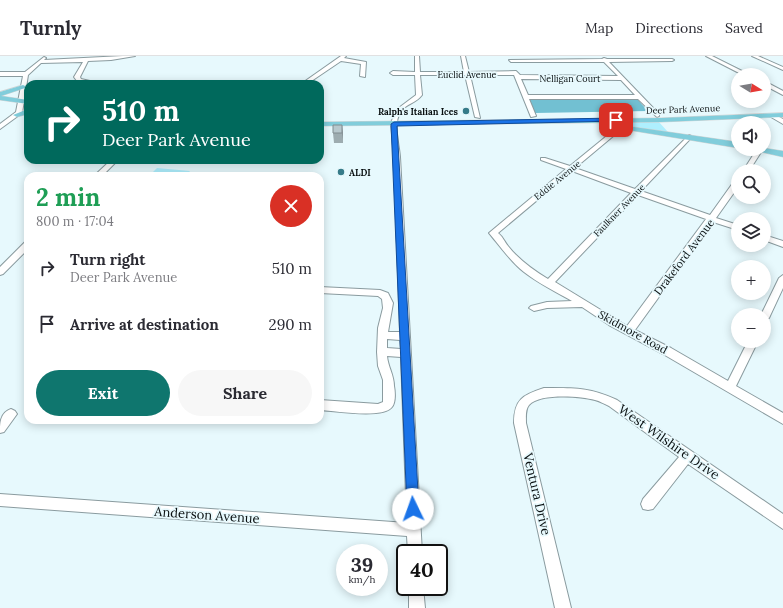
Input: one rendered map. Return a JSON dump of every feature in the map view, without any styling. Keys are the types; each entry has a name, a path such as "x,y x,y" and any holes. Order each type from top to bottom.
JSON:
{"main road":[{"path":"0,94 23,87"},
{"path":"0,98 24,104"},
{"path":"0,103 24,104"},
{"name":"Deer Park Avenue","path":"324,124 571,120 783,111"},
{"path":"17,115 24,112"},
{"name":"Deer Park Avenue","path":"324,119 394,122 478,117 533,116 659,117 783,115"},
{"path":"659,117 675,133 689,137"},
{"path":"571,120 731,144"},
{"path":"771,151 783,154"}],"street":[{"path":"25,80 26,74 46,56"},
{"path":"39,62 133,56"},
{"path":"415,544 394,122 396,111 405,104 416,100 419,95 418,56"},
{"path":"463,56 478,117"},
{"path":"601,56 659,117"},
{"path":"708,56 733,68"},
{"path":"754,56 783,69"},
{"path":"310,80 342,57 364,63 363,76"},
{"path":"533,116 510,58 606,61 672,60"},
{"path":"79,80 77,78 86,60"},
{"name":"Euclid Avenue","path":"393,73 517,76"},
{"path":"0,74 26,74"},
{"name":"Nelligan Court","path":"517,76 622,78"},
{"path":"24,83 24,96"},
{"path":"771,86 783,92"},
{"path":"526,97 640,97"},
{"path":"0,127 17,115 24,105"},
{"path":"773,116 783,122"},
{"name":"Eddie Avenue","path":"493,233 621,127"},
{"name":"Faulkner Avenue","path":"549,283 689,137"},
{"path":"543,159 731,226"},
{"path":"102,172 111,164"},
{"name":"Drakeford Avenue","path":"628,331 731,192"},
{"name":"Skidmore Road","path":"493,233 499,238 504,247 528,270 612,323 667,351 783,419"},
{"path":"771,240 783,244"},
{"path":"0,272 24,248"},
{"path":"769,308 783,278"},
{"path":"324,290 380,293 385,295 388,299 383,335 383,365 387,373 388,404 384,407 378,408 324,405"},
{"path":"534,308 547,305 584,304"},
{"path":"383,335 404,336"},
{"path":"730,388 750,348"},
{"path":"383,352 405,353"},
{"name":"West Wilshire Drive","path":"544,393 582,393 598,396 613,403 783,522"},
{"name":"Ventura Drive","path":"544,393 525,402 520,411 520,422 563,608"},
{"path":"0,428 11,414"},
{"path":"648,504 687,456"},
{"name":"Anderson Avenue","path":"0,500 414,530"},
{"path":"416,596 417,608"}],"shaded area":[{"path":"529,98 637,99 648,111 535,113"},
{"path":"658,121 668,132 607,124 606,122"},
{"path":"157,168 190,171 189,172 153,172"}],"building":[{"path":"333,125 342,125 342,133 333,133"}],"place":[{"name":"Ralph's Italian Ices","path":"466,111"},
{"name":"ALDI","path":"341,172"}],"route":[{"path":"413,509 397,157 394,124 616,120"}]}
